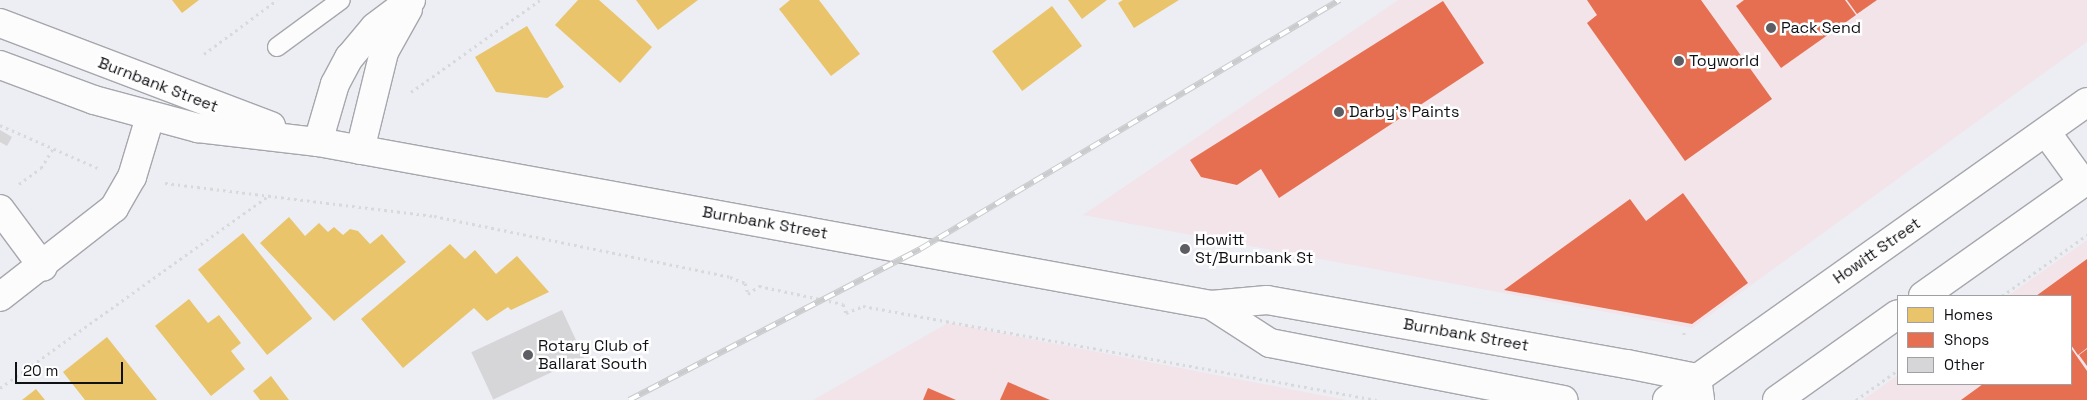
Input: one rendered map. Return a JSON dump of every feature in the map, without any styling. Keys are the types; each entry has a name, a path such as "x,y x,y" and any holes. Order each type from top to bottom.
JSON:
{"main road":[{"path":"318,142 335,84 349,58 375,27 411,0"},
{"path":"360,150 384,52 415,0"},
{"name":"Burnbank Street","path":"0,23 185,97 318,142"},
{"name":"Burnbank Street","path":"0,65 150,117 223,132 318,142 1211,305 1267,300 1627,364 1699,389"},
{"name":"Howitt Street","path":"1667,400 1699,389 2087,102"},
{"path":"0,297 43,267 114,208 132,177 150,117"},
{"path":"1924,295 2085,182 2046,132"},
{"path":"7,198 43,267"},
{"name":"Burnbank Street","path":"1211,305 1270,343 1498,393 1564,400"},
{"path":"1777,400 1897,315"}],"lane":[{"path":"277,47 341,0"}],"path":[{"path":"204,54 277,0"},
{"path":"411,92 540,0"},
{"path":"0,124 95,168 132,177 434,216 629,253 730,277 745,283 748,294 759,286 843,304 846,313 863,306 1376,400"},
{"path":"7,198 41,168 53,149"},
{"path":"0,388 270,195"},
{"path":"2003,295 2087,235"},
{"path":"1856,400 1897,371"}],"shaded area":[{"path":"1398,0 2087,0 2087,42 1692,328 1083,215"},
{"path":"2087,240 2087,400 1863,400 1897,376 1897,385 2072,385 2072,295 2009,295"},
{"path":"948,323 1346,400 813,400"}],"building: Homes":[{"path":"172,0 199,0 182,13"},
{"path":"578,0 599,0 652,47 620,83 555,25"},
{"path":"636,0 698,0 658,30"},
{"path":"790,0 819,0 860,54 831,76 779,9"},
{"path":"1068,0 1107,0 1082,19"},
{"path":"1123,0 1179,0 1134,28 1118,3"},
{"path":"1052,6 1082,46 1022,91 992,51"},
{"path":"527,26 564,87 547,98 496,92 475,57"},
{"path":"289,217 305,236 319,223 328,232 334,227 343,235 350,229 358,231 370,244 382,234 406,262 334,321 260,243"},
{"path":"243,233 312,318 267,355 198,270"},
{"path":"450,244 465,259 475,250 496,274 517,256 549,292 511,310 508,307 487,321 474,308 403,368 361,319"},
{"path":"189,299 208,323 219,315 241,343 231,351 245,369 211,396 155,326"},
{"path":"107,337 157,400 85,400 63,372"},
{"path":"271,376 289,400 260,400 253,391"},
{"path":"36,389 45,400 22,400"}],"building: Shops":[{"name":"Toyworld","path":"1587,0 1701,0 1772,99 1685,161 1587,23 1597,15"},
{"path":"1744,0 1845,0 1856,15 1781,68 1736,6"},
{"path":"1847,0 1877,0 1857,14"},
{"name":"Darby's Paints","path":"1443,1 1484,63 1279,198 1261,169 1237,185 1201,177 1190,160"},
{"path":"1683,193 1748,283 1692,324 1504,290 1630,199 1646,221"},
{"path":"2087,259 2087,348 2078,355 2072,346 2072,295 2037,295"},
{"path":"2072,349 2087,371 2087,400 1961,400 1982,385 2072,385"},
{"path":"2087,349 2087,366 2079,355"},
{"path":"1008,382 1050,400 1000,400"},
{"path":"928,388 956,400 923,400"}],"building: Other":[{"path":"0,130 12,137 7,146 0,142"},
{"name":"Rotary Club of Ballarat South","path":"562,310 584,357 493,399 471,352"}],"railway":[{"path":"629,400 920,249 1340,0"}],"place":[{"name":"Pack Send","path":"1771,28"},
{"name":"Toyworld","path":"1679,61"},
{"name":"Darby's Paints","path":"1339,112"},
{"name":"Howitt St/Burnbank St","path":"1185,249"},
{"name":"Rotary Club of Ballarat South","path":"528,355"}]}
